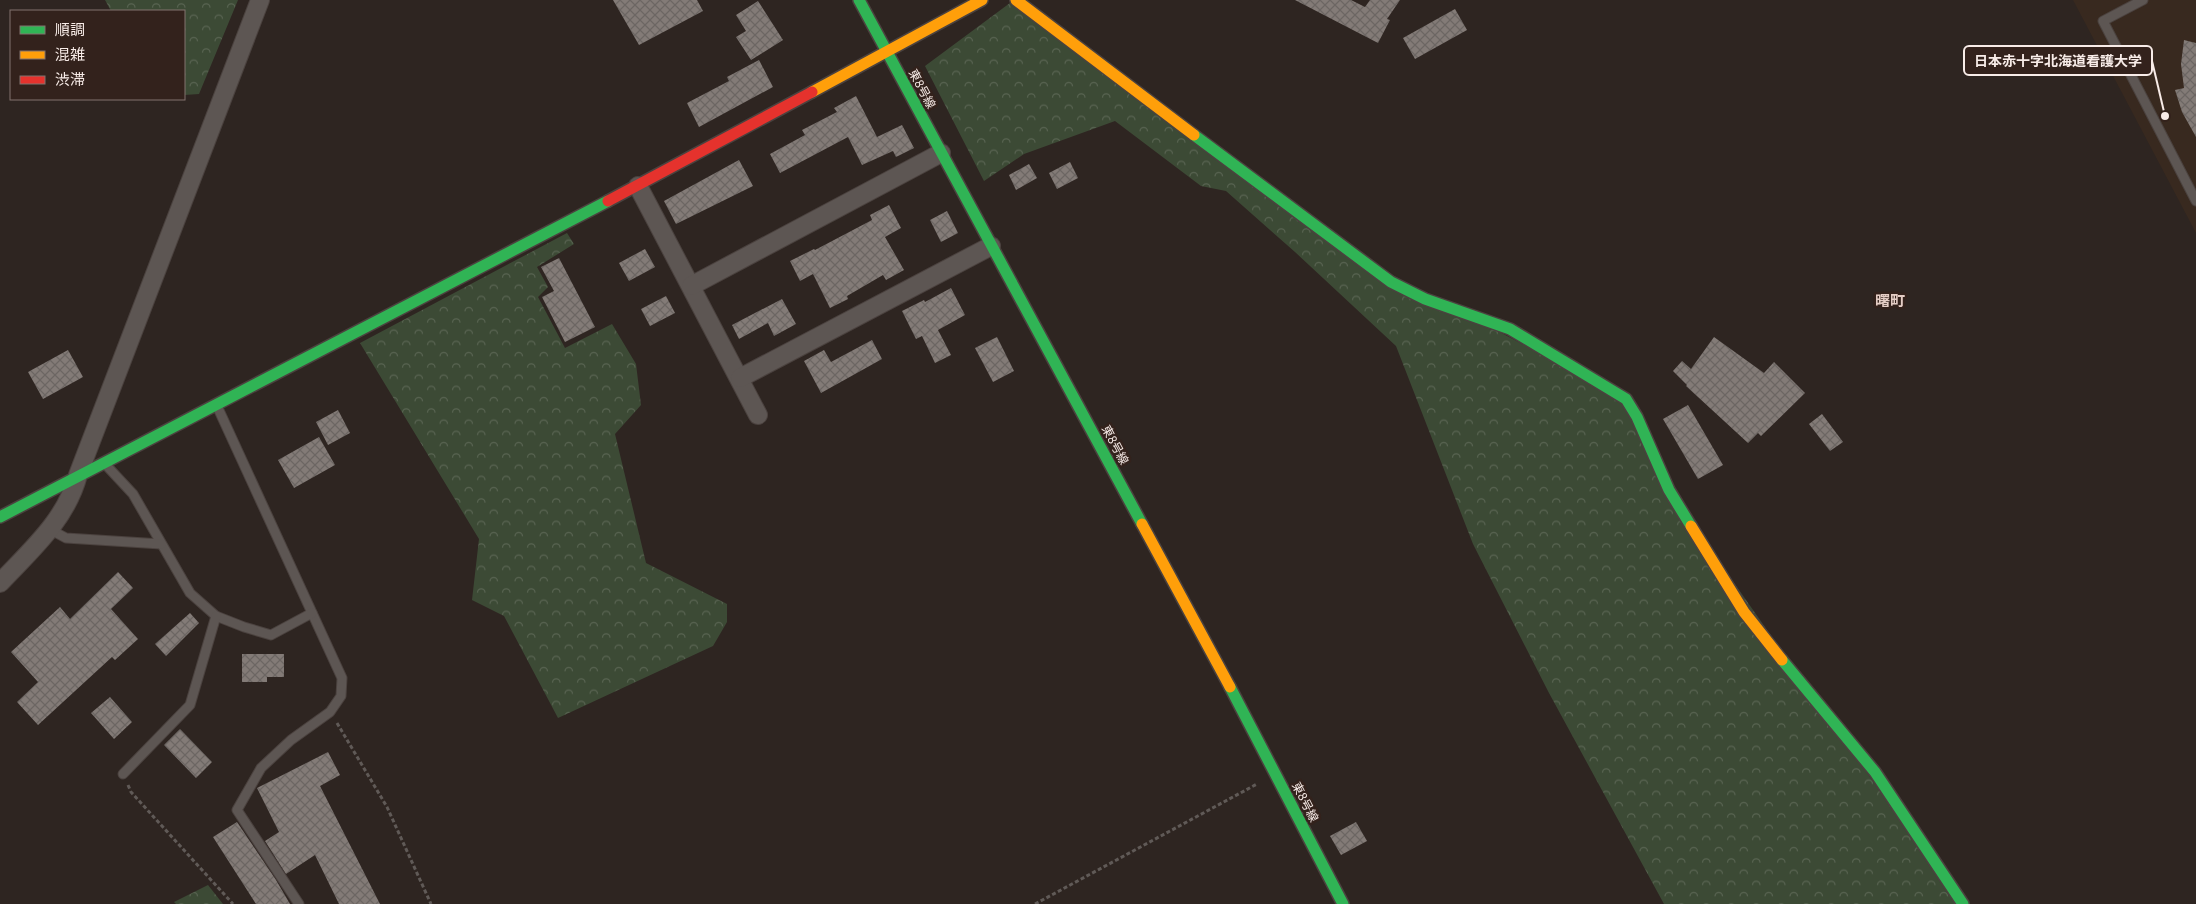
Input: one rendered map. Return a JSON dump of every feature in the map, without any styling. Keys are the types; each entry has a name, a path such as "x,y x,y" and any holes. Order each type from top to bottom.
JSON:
{"street":[{"path":"0,582 51,530 74,492 78,475 260,0"},
{"name":"東8号線","path":"859,0 1343,904"},
{"path":"0,517 638,186 982,0"},
{"path":"1016,0 1346,251 1391,282 1425,299 1510,329 1626,399 1669,490 1744,612 1802,686 1874,772 1963,904"},
{"path":"690,286 941,153"},
{"path":"638,186 758,415"},
{"path":"740,378 991,246"}],"lane":[{"path":"2143,0 2103,21 2196,201"},
{"path":"216,404 342,678 341,696 330,712 291,740 261,768 237,810 300,904"},
{"path":"104,462 133,494 190,593 216,616 271,635 312,613"},
{"path":"51,530 66,538 161,544"},
{"path":"123,774 190,705 216,616"}],"path":[{"path":"330,712 388,807 431,904"},
{"path":"123,774 131,792 233,904"},
{"path":"1035,904 1275,774"}],"shaded area":[{"path":"2073,0 2196,0 2196,233"}],"green space":[{"path":"105,0 238,0 199,94 185,95 185,10 110,10"},
{"path":"1014,0 1347,251 1626,399 1669,490 1959,904 1664,904 1549,693 1473,544 1396,346 1226,191 1201,186 1115,121 1024,154 984,181 925,66"},
{"path":"567,233 574,244 537,267 548,287 538,297 565,348 612,324 636,364 641,405 615,434 646,563 727,604 727,622 713,646 558,718 504,616 472,600 479,539 360,343"},
{"path":"208,885 223,904 176,904 174,902"}],"building":[{"path":"613,0 697,0 703,11 639,45"},
{"path":"1295,0 1351,0 1365,7 1370,0 1400,0 1387,19 1390,20 1378,43"},
{"path":"758,1 783,40 751,60 736,37 746,31 736,15"},
{"path":"1455,9 1467,30 1415,59 1403,38"},
{"path":"2184,40 2196,43 2196,137 2182,112 2175,90 2184,88 2181,64"},
{"path":"759,60 773,87 699,127 687,103 729,81 727,77"},
{"path":"856,96 877,137 902,125 914,148 896,157 893,151 862,165 848,137 780,173 770,154 805,135 802,130 837,112 834,108"},
{"path":"739,160 753,186 676,224 664,201"},
{"path":"1070,162 1078,178 1057,189 1049,173"},
{"path":"1029,164 1037,178 1016,190 1009,175"},
{"path":"889,205 901,228 885,237 904,270 886,280 883,275 847,296 848,299 830,308 813,274 800,281 790,261 872,220 870,215"},
{"path":"947,211 958,233 941,242 930,220"},
{"path":"645,249 655,267 629,281 619,263"},
{"path":"559,258 595,327 565,342 542,297 554,291 541,267"},
{"path":"951,288 965,315 938,330 951,355 935,363 922,336 916,339 902,311 924,300 925,302"},
{"path":"666,296 675,313 650,326 641,309"},
{"path":"782,299 796,324 774,336 768,323 739,339 732,325"},
{"path":"997,337 1014,371 993,382 975,348"},
{"path":"1714,337 1764,373 1774,362 1805,393 1761,436 1758,433 1748,443 1686,386 1673,371 1682,361 1691,369"},
{"path":"872,340 882,359 821,393 804,361 824,350 831,362"},
{"path":"68,350 83,377 43,399 28,372"},
{"path":"1688,405 1723,465 1698,479 1663,419"},
{"path":"338,410 350,433 328,445 316,422"},
{"path":"1822,414 1843,442 1830,451 1809,424"},
{"path":"319,437 335,465 294,488 278,460"},
{"path":"118,572 133,588 111,609 138,639 115,660 112,657 38,725 17,702 38,682 11,652 60,607 70,619"},
{"path":"190,613 199,623 166,656 155,644"},
{"path":"242,654 284,654 284,677 267,677 267,682 242,682"},
{"path":"110,697 132,722 114,739 91,713"},
{"path":"180,729 212,762 196,778 164,745"},
{"path":"328,752 340,775 320,786 380,904 339,904 315,855 286,874 265,841 279,832 257,788"},
{"path":"237,822 290,904 256,904 213,837"},
{"path":"1356,822 1367,841 1341,855 1330,836"}],"traffic: fast":[{"path":"859,0 1142,524"},
{"path":"1194,135 1391,282 1425,299 1510,329 1626,399 1637,417 1669,490 1691,526"},
{"path":"0,517 608,201"},
{"path":"1782,660 1875,772 1963,904"},
{"path":"1230,687 1343,904"}],"traffic: slow":[{"path":"812,92 982,0"},
{"path":"1016,0 1194,135"},
{"path":"1142,524 1230,687"},
{"path":"1691,526 1744,612 1782,660"}],"traffic: jam":[{"path":"608,201 812,92"}],"place":[{"name":"日本赤十字北海道看護大学","path":"2165,116"}],"district":[{"name":"曙町","path":"1890,301"}]}
